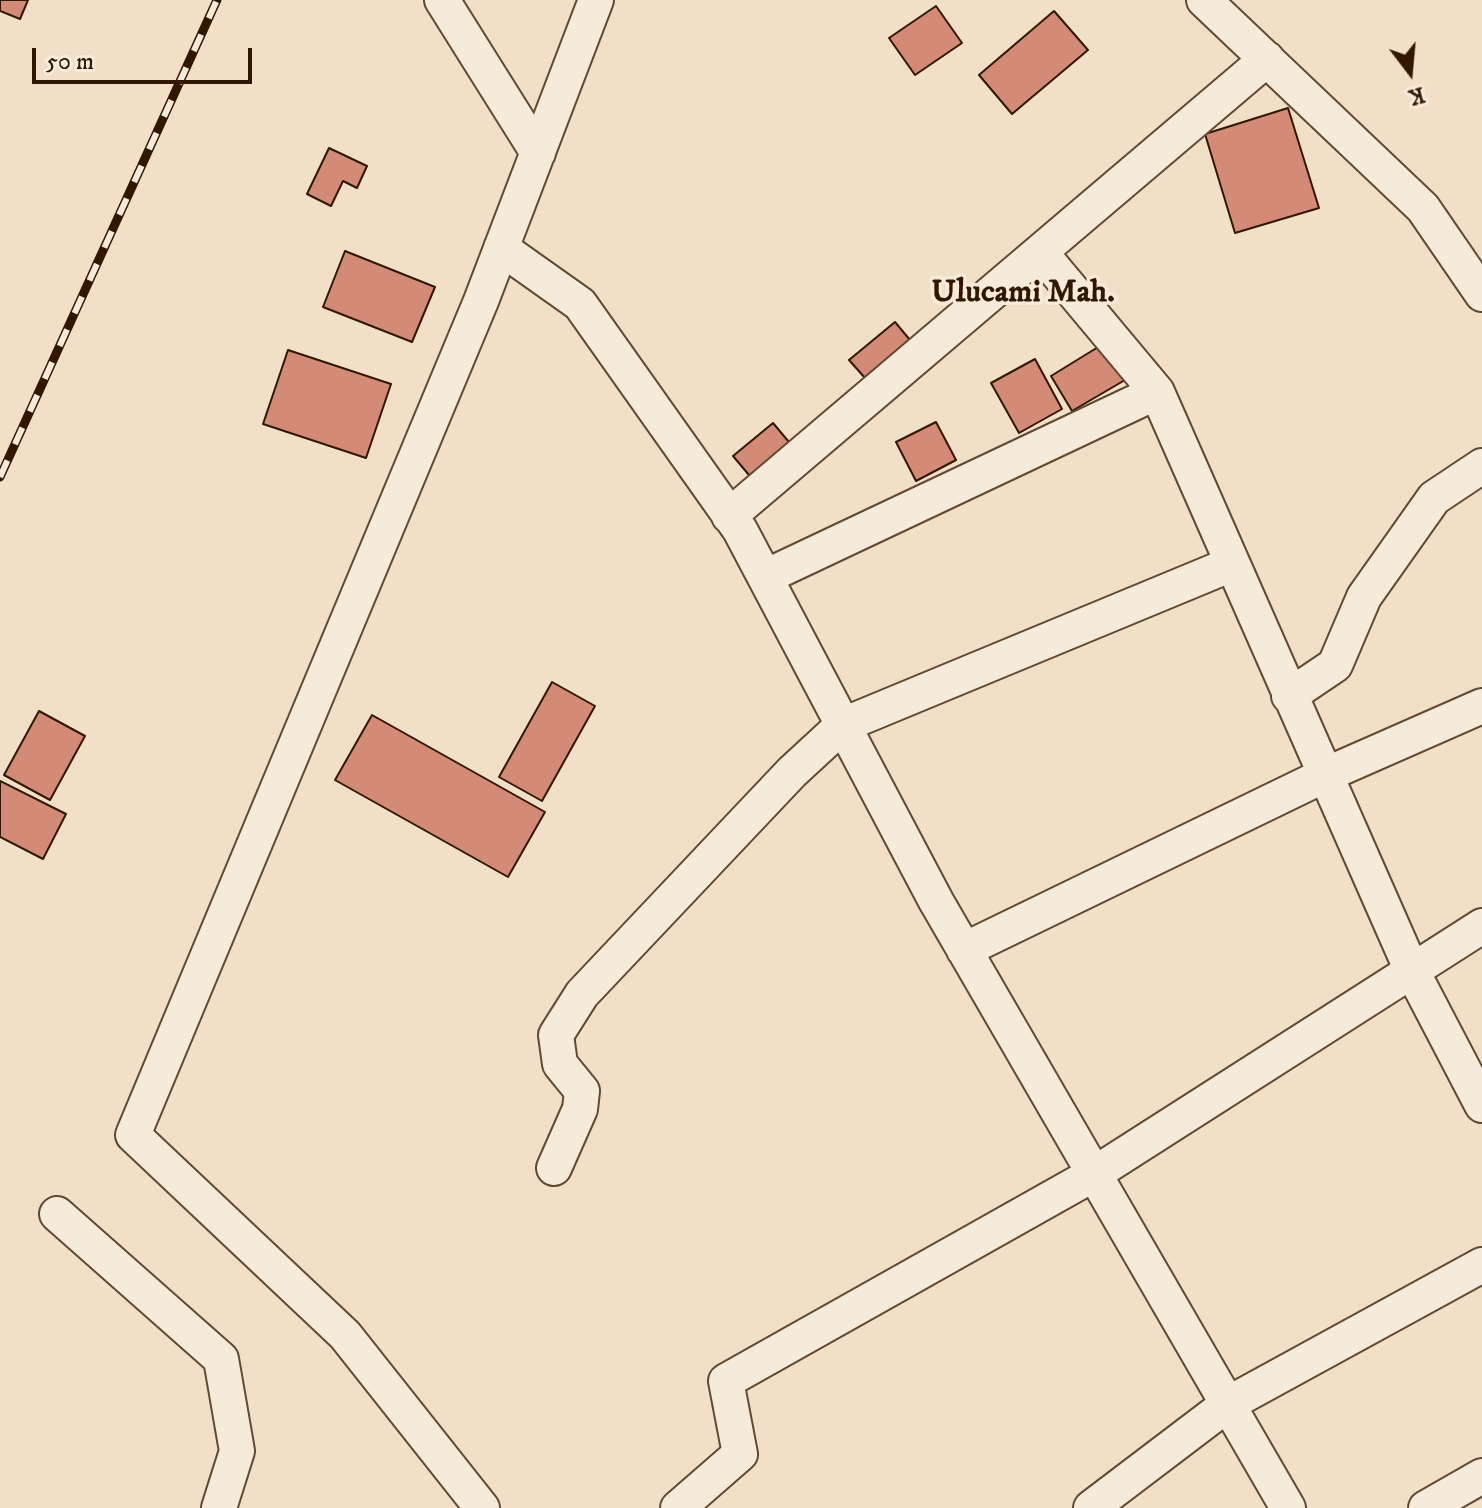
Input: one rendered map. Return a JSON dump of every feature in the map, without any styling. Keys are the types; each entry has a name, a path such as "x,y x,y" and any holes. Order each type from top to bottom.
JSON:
{"street":[{"path":"442,0 538,153"},
{"path":"482,1508 345,1335 133,1135 501,248 596,0"},
{"path":"1215,4 1267,59 1423,208 1482,294"},
{"path":"729,516 1267,59"},
{"path":"501,248 580,304 740,530 964,950 1288,1508"},
{"path":"1040,252 1157,392 1412,971 1482,1105"},
{"path":"765,577 1157,392"},
{"path":"1289,696 1335,665 1364,597 1434,498 1482,466"},
{"path":"554,1168 580,1109 582,1091 560,1064 556,1035 582,994 792,772 843,725 1232,564"},
{"path":"964,950 1325,775 1482,706"},
{"path":"678,1508 740,1454 726,1381 1094,1174 1482,926"},
{"path":"57,1214 221,1359 237,1451 219,1508"},
{"path":"1091,1508 1228,1404 1482,1265"},
{"path":"1426,1508 1482,1476"}],"building":[{"path":"0,0 28,0 20,19 0,11"},
{"path":"936,6 962,43 915,75 889,38"},
{"path":"1054,11 1088,50 1012,114 979,75"},
{"path":"1288,108 1319,208 1235,233 1205,134"},
{"path":"329,148 367,166 357,188 343,181 331,206 307,194"},
{"path":"345,251 435,287 412,342 323,307"},
{"path":"895,322 910,340 865,378 849,360"},
{"path":"1103,344 1125,380 1072,411 1051,376"},
{"path":"288,350 391,384 366,458 263,424"},
{"path":"1035,359 1062,409 1019,433 991,383"},
{"path":"936,422 956,460 916,481 896,442"},
{"path":"773,423 794,448 754,481 733,456"},
{"path":"552,682 595,706 542,801 499,777"},
{"path":"39,711 85,736 50,800 4,775"},
{"path":"372,715 545,812 508,877 335,780"},
{"path":"0,781 66,814 43,859 0,837"}],"railway":[{"path":"0,477 217,0"}],"district":[{"name":"Ulucami Mah.","path":"1023,294"}]}
